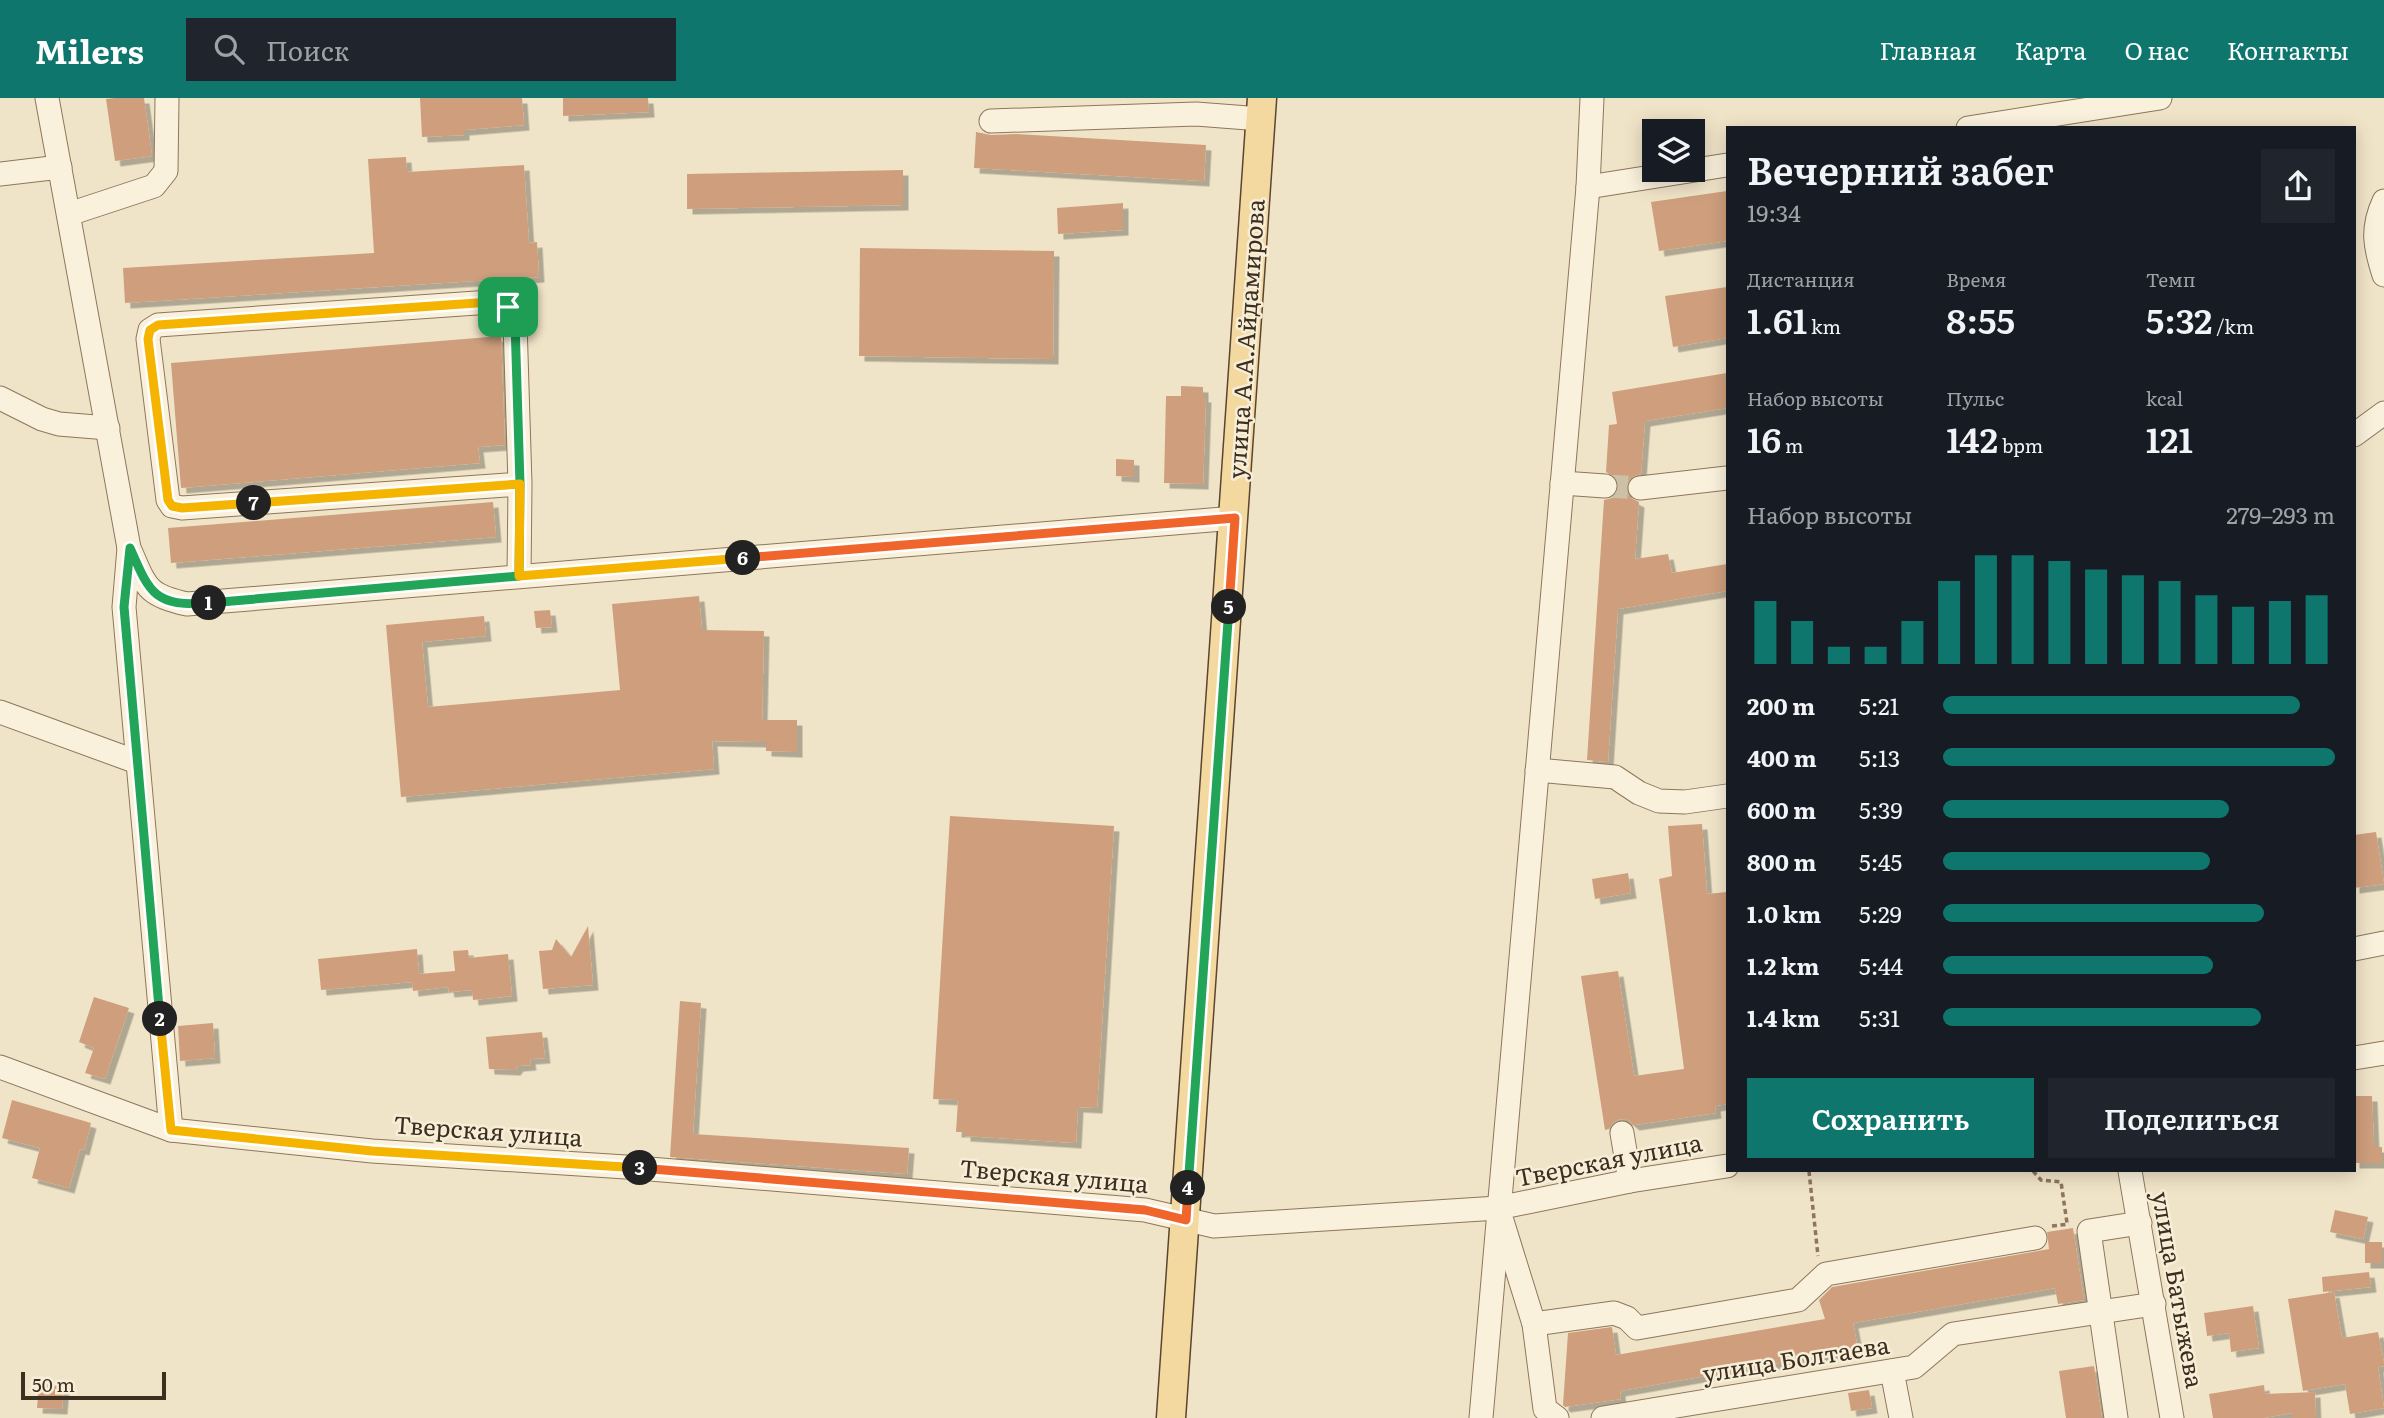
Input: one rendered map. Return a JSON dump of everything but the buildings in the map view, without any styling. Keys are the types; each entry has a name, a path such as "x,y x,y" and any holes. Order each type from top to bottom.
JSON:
{"main road":[{"name":"улица А.А.Айдамирова","path":"1171,1418 1262,108"}],"street":[{"path":"47,98 130,548 145,585 162,599 187,604 1235,518"},
{"path":"69,214 154,186 166,171 167,98"},
{"path":"1481,1418 1587,187 1592,98"},
{"path":"1981,126 2160,98"},
{"path":"991,121 1196,114 1262,108"},
{"path":"1587,187 1726,165"},
{"path":"0,173 60,167"},
{"path":"2384,201 2378,214 2375,245 2384,275"},
{"path":"519,576 520,484 515,322 508,307 491,302 158,325 150,330 148,339 168,500 172,506 182,508 520,484"},
{"path":"0,398 51,422 107,428"},
{"path":"2356,434 2384,414"},
{"path":"1640,488 1726,478"},
{"path":"1562,483 1605,486"},
{"path":"130,548 124,607 171,1130"},
{"path":"0,712 137,762"},
{"path":"1537,770 1615,776 1639,793 1660,801 1685,802 1726,796"},
{"path":"2356,949 2384,943"},
{"path":"2356,1058 2384,1053"},
{"name":"Тверская улица","path":"0,1067 171,1130 372,1151 626,1167 1145,1210 1214,1226 1498,1208 1630,1181 1726,1166"},
{"path":"1622,1133 1630,1181"},
{"name":"улица Батыжева","path":"2130,1172 2172,1418"},
{"path":"1498,1208 1534,1324 1545,1409 1557,1418"},
{"path":"2116,1418 2100,1312 2078,1227 2140,1223"},
{"path":"1534,1324 1614,1312 1627,1318 1637,1328 1798,1300 1826,1274 2035,1238"},
{"name":"улица Болтаева","path":"1603,1418 1914,1367 1953,1334 2154,1304"},
{"path":"1892,1371 1901,1418"}],"path":[{"path":"1809,1172 1818,1260 1826,1274"},
{"path":"2034,1172 2041,1180 2061,1182 2078,1227 2043,1227 2035,1238"}],"tunnel":[{"path":"1605,486 1640,488"}],"route":[{"path":"508,307 491,302 158,325 150,330 148,339 168,500 172,506 182,508 520,484 519,576 1235,518 1186,1220 1145,1210 626,1167 372,1151 171,1130 124,607 125,574 130,548 145,585 162,599 187,604 519,576 520,484 515,322 508,307"}]}
